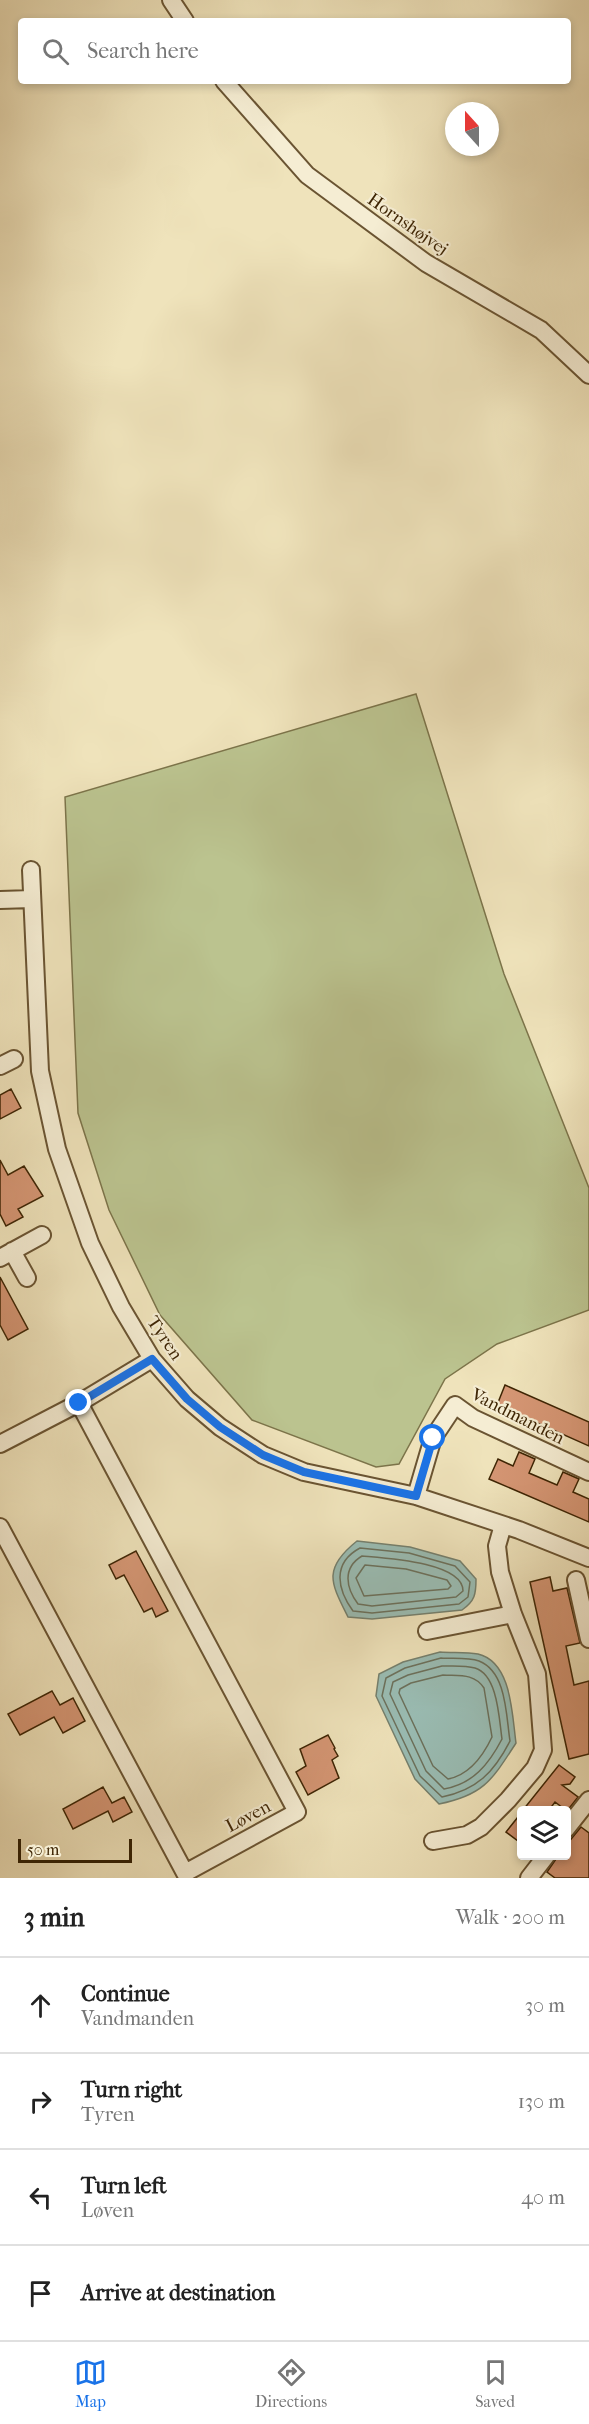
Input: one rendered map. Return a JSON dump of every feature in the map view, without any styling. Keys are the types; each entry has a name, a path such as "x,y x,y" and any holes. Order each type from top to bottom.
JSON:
{"street":[{"path":"171,0 183,18"},
{"name":"Hornshøjvej","path":"227,84 307,175 426,262 541,330 589,375"},
{"name":"Tyren","path":"31,870 40,1071 57,1149 90,1243 121,1307 152,1359 187,1399 220,1427 263,1455 304,1472 416,1496 503,1525 589,1558"},
{"path":"0,900 32,899"},
{"path":"27,1278 6,1255 42,1235"},
{"path":"0,1444 79,1403 152,1359"},
{"name":"Løven","path":"0,1527 185,1873 297,1812 79,1403"},
{"name":"Vandmanden","path":"416,1496 433,1438 455,1405 473,1418 589,1472"},
{"path":"433,1840 467,1835 481,1827 508,1800 535,1767 543,1750 537,1674 513,1614 500,1572 497,1546 503,1525"},
{"path":"576,1580 589,1639"},
{"path":"427,1631 513,1614"},
{"path":"571,1824 589,1800"},
{"path":"529,1878 543,1860"}],"green space":[{"path":"416,694 504,974 589,1188 589,1310 497,1344 445,1379 399,1464 376,1467 252,1420 160,1315 109,1210 78,1113 65,797"}],"water":[{"path":"357,1541 410,1547 460,1561 476,1579 474,1597 462,1610 372,1619 348,1617 334,1585 334,1568 338,1560"},
{"path":"440,1652 478,1654 489,1659 498,1667 508,1691 516,1743 485,1784 467,1796 439,1804 415,1779 376,1696 379,1674 403,1662"}],"building":[{"path":"11,1089 21,1108 0,1119 0,1095"},
{"path":"0,1160 8,1175 24,1166 43,1196 18,1209 23,1217 6,1226 0,1214"},
{"path":"0,1277 28,1329 8,1340 0,1325"},
{"path":"505,1385 589,1422 589,1446 497,1405"},
{"path":"519,1452 535,1459 529,1473 557,1485 563,1472 579,1479 573,1492 589,1499 589,1522 489,1479 498,1459 513,1466"},
{"path":"136,1551 168,1611 156,1617 152,1608 144,1612 124,1575 116,1579 109,1565"},
{"path":"550,1577 553,1591 567,1588 580,1643 566,1646 574,1685 589,1681 589,1754 569,1759 530,1582"},
{"path":"52,1691 60,1705 73,1698 85,1721 63,1733 54,1717 20,1735 8,1714"},
{"path":"328,1735 338,1756 332,1760 339,1778 308,1795 296,1772 306,1766 300,1749"},
{"path":"559,1765 575,1777 570,1784 562,1785 578,1797 571,1806 560,1806 555,1802 552,1806 526,1806"},
{"path":"103,1787 112,1803 124,1797 132,1812 113,1822 108,1811 73,1829 63,1809"},
{"path":"517,1818 517,1840 506,1832"},
{"path":"581,1827 589,1833 589,1878 555,1878 547,1872 555,1860 571,1860 571,1839"}],"route":[{"path":"79,1403 152,1359 187,1399 220,1427 263,1455 304,1472 416,1496 433,1438"}]}
